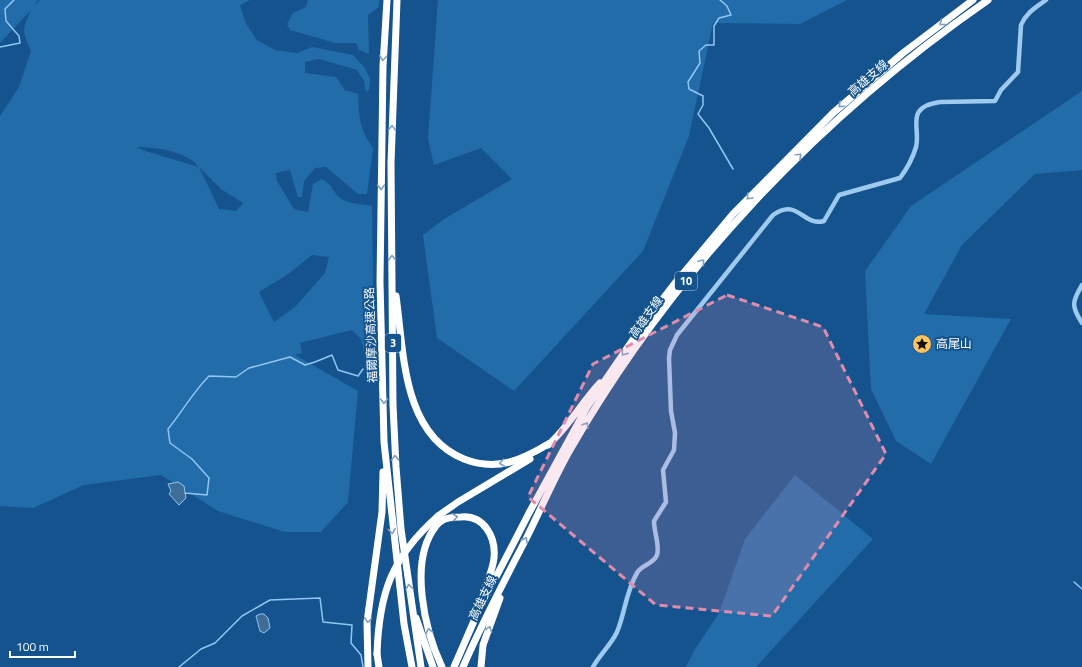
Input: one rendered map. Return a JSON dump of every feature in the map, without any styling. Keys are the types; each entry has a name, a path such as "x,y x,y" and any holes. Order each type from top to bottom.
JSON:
{"highway":[{"name":"福爾摩沙高速公路","path":"387,0 382,66 380,276 384,442 404,624 412,667"},
{"name":"福爾摩沙高速公路","path":"397,0 391,163 393,405 396,467 411,604 421,667"},
{"name":"高雄支線","path":"454,667 477,614 529,513 587,407 616,364 680,276 733,214 784,161 858,91 903,52 973,0"},
{"name":"高雄支線","path":"463,667 476,637 570,450 610,387 663,311 731,227 784,170 869,91 923,47 988,0"},
{"path":"392,282 396,293 400,330 409,384 418,413 432,437 459,457 485,464 497,464 524,458 550,443"},
{"path":"379,667 377,654 379,617 393,573 404,552 417,535 438,516 458,502 533,457 550,443 562,430 583,401 616,364"},
{"path":"368,667 367,622 382,512 384,442"},
{"path":"442,667 430,634 422,597 422,578 426,546 430,534 437,525 451,517 464,516 475,518 486,526 493,539 494,558 477,614"},
{"path":"481,667 484,645 501,596 513,570 513,563"},
{"path":"411,604 432,667"}],"street":[{"path":"593,667 609,646 617,632 626,598 638,571 653,561 657,556 658,549 654,521 666,502 663,470 674,450 675,442 671,411 669,358 670,350 676,335 773,215 785,209 791,209 814,222 824,221 841,194 900,178 916,148 915,127 920,111 933,103 940,102 995,101 1001,90 1018,72 1021,25 1024,19 1029,12 1046,0"},
{"path":"1082,285 1074,304 1074,311 1082,323"}],"highlighted area":[{"path":"727,295 823,327 886,454 772,616 656,605 528,497 593,364"}],"shaded area":[{"path":"0,0 38,0 35,5 40,0 250,0 240,5 246,24 257,40 275,50 297,53 312,47 353,55 365,68 370,79 369,90 366,92 364,81 357,70 319,59 305,62 305,73 336,77 345,90 358,94 362,128 373,148 367,194 358,194 326,167 315,168 304,181 302,197 298,197 290,170 276,173 277,181 294,209 308,212 313,184 322,179 329,184 337,195 343,200 351,203 372,206 374,360 366,360 361,339 352,330 300,343 302,353 295,355 358,391 348,502 321,532 285,532 218,511 161,475 84,485 33,508 0,506 0,116 19,87 31,51 24,30 31,10 0,43","holes":["136,147 170,151 186,157 199,167","199,167 221,189 243,203 236,211 221,209 220,211","312,255 329,257 325,273 295,307 274,322 259,292 287,275"]},
{"path":"308,0 379,0 379,7 368,15 369,54 359,50 356,43 335,43 290,30 287,24 293,13 306,7"},
{"path":"438,0 847,0 800,24 713,23 689,136 643,251 514,391 437,338 423,235 444,219 512,179 481,148 434,165 428,139"},
{"path":"1082,91 1082,170 1035,174 962,245 924,314 1011,319 931,464 896,441 871,389 865,271 911,206"},
{"path":"795,475 873,539 756,667 686,667 695,649 719,613 745,539"},
{"path":"178,482 184,486 186,498 179,505 169,494 171,491 168,484"},
{"path":"264,614 268,618 270,628 264,633 260,631 256,616"}],"waterway":[{"path":"0,47 20,43 19,36 6,21 5,9 14,0"},
{"path":"720,0 727,6 731,15 719,18 714,26 714,45 706,45 699,51 700,63 688,82 689,89 703,96 703,105 698,114 709,128 733,169"},
{"path":"185,493 207,495 209,478 192,459 170,443 168,429 209,376 236,377 249,368 290,357 305,365 332,355 338,370 358,376 363,369"},
{"path":"1074,582 1082,589"},
{"path":"179,667 201,649 215,643 242,616 270,600 320,598 323,622 352,625 351,643 361,655 363,667"}],"place":[{"name":"高尾山","path":"922,344"}]}
